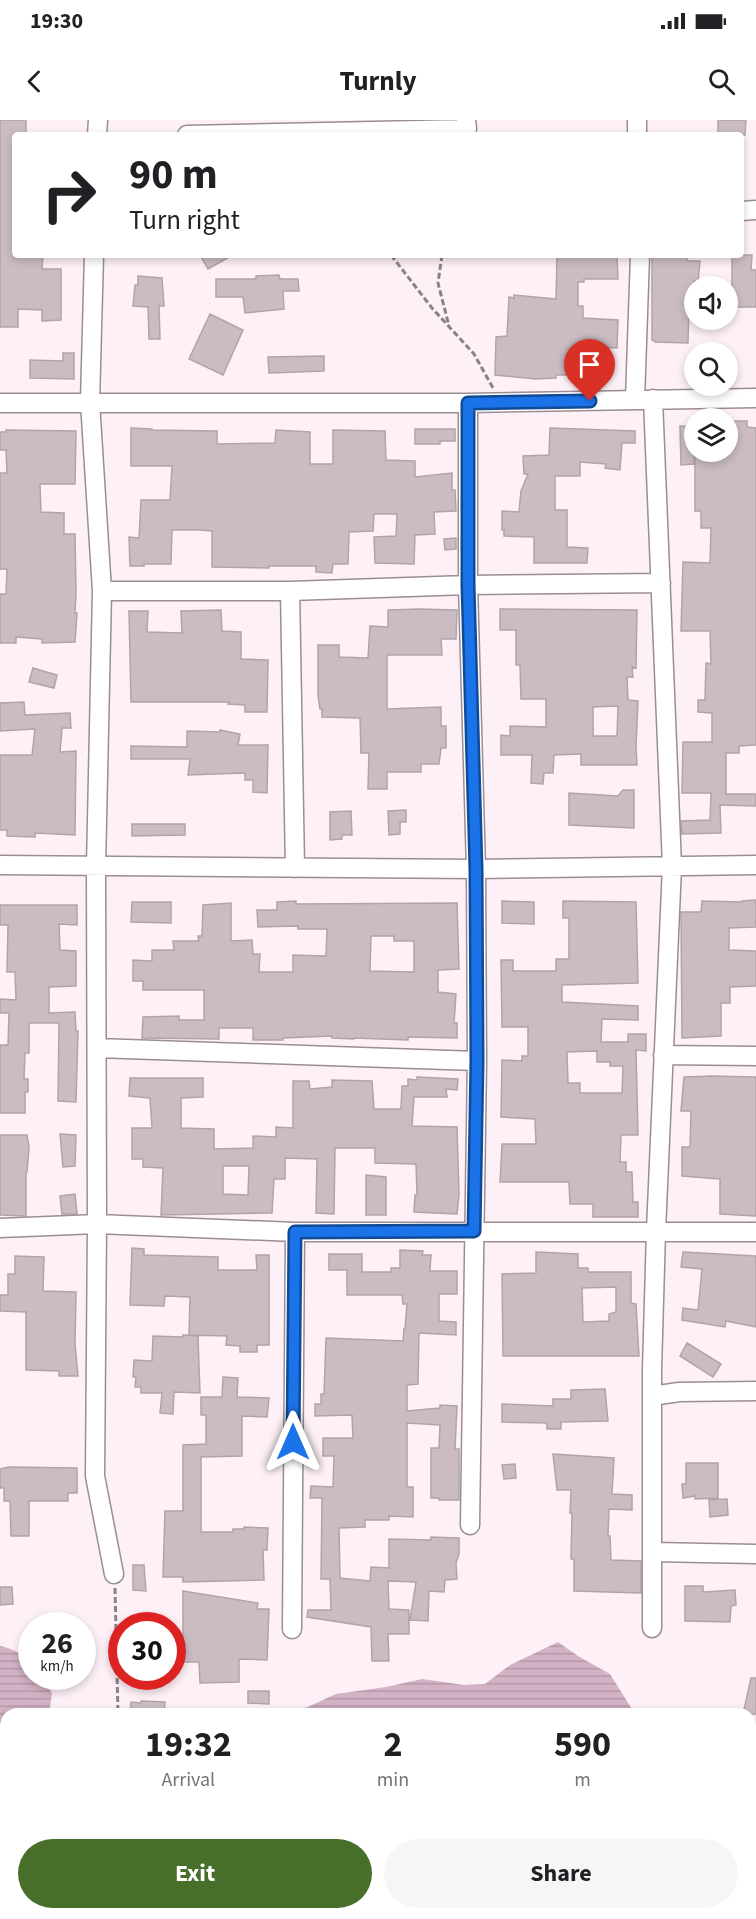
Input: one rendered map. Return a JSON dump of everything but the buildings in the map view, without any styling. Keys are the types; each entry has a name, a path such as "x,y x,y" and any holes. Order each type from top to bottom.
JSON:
{"street":[{"path":"327,132 467,129 466,120"},
{"path":"94,258 90,402 102,591 96,867 98,1224 95,1476 114,1574"},
{"path":"640,258 644,399 662,583 672,866 656,1231 652,1396 652,1628"},
{"path":"0,403 501,403 756,398"},
{"path":"468,403 468,585 476,869 477,1061 470,1526"},
{"path":"102,591 290,591 468,585 662,583"},
{"path":"290,591 295,867"},
{"path":"0,865 476,869 756,865"},
{"path":"97,1048 477,1061"},
{"path":"663,1055 756,1056"},
{"path":"0,1228 98,1224 295,1232 756,1232"},
{"path":"292,1629 295,1232"},
{"path":"652,1396 679,1392 756,1391"},
{"path":"652,1552 756,1554"}],"path":[{"path":"394,258 432,308 474,354 501,403"},
{"path":"442,258 438,283 450,328"},
{"path":"114,1574 118,1708"}],"shaded area":[{"path":"558,1642 610,1674 631,1708 305,1708 336,1694 422,1679 464,1685 485,1684 510,1665"},
{"path":"0,1646 18,1653 18,1690 50,1690 52,1693 50,1708 0,1708"}],"route":[{"path":"293,1442 295,1232 474,1231 477,1061 476,869 468,585 468,403 590,401"}]}
